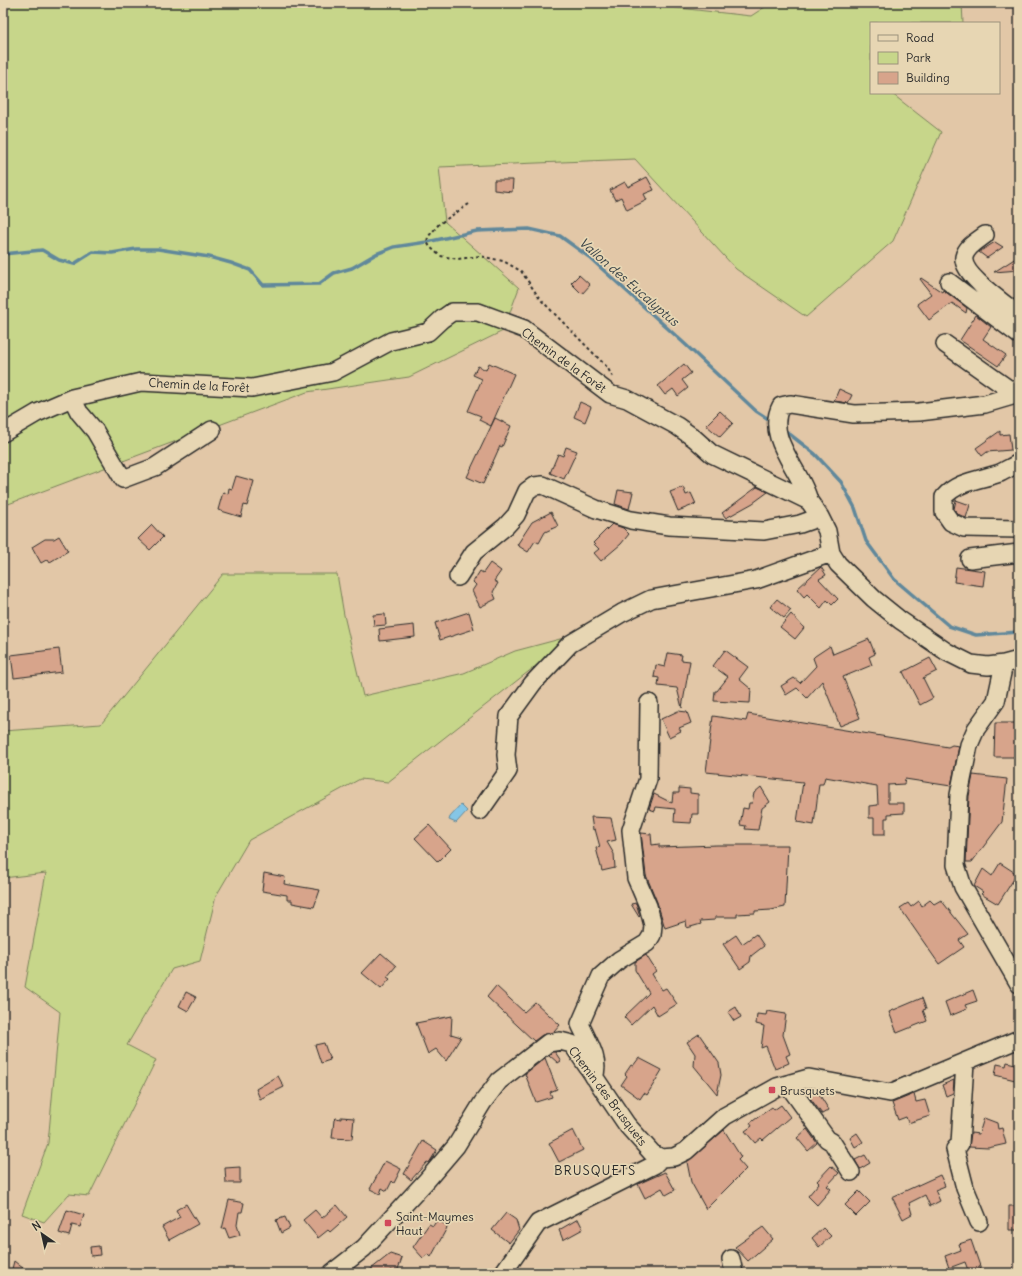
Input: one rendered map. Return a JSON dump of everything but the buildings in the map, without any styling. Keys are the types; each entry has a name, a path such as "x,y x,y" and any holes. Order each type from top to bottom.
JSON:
{"street":[{"path":"985,235 967,250 964,259 966,268 976,280 1019,315"},
{"path":"949,282 1019,335"},
{"name":"Chemin de la Forêt","path":"3,432 72,398 141,382 252,388 333,372 391,341 428,332 452,312 478,312 524,329 610,394 627,399 694,438 712,454 809,501 820,516 827,531 831,553 838,564 874,599 900,620 947,652 971,664 988,666 1012,662"},
{"path":"945,344 1018,395"},
{"path":"809,501 806,492 785,452 778,433 776,415 781,406 790,404 854,414 919,412 985,404 1018,395"},
{"path":"72,398 79,412 95,431 123,478 155,467 212,430"},
{"path":"1019,463 1001,472 959,486 950,491 944,497 944,512 951,522 964,528 1019,529"},
{"path":"458,577 474,552 506,526 516,515 527,491 534,486 543,485 596,509 631,520 669,526 764,531 800,524 820,516"},
{"path":"480,811 508,771 506,755 509,716 533,683 570,644 622,613 651,599 756,580 831,553"},
{"path":"970,559 1019,553"},
{"path":"1012,662 996,701 976,728 969,746 959,795 956,865 963,886 1017,978"},
{"path":"594,1077 597,1069 595,1058 580,1024 601,976 619,960 647,943 652,935 653,925 636,878 632,830 648,779 649,703"},
{"path":"503,1273 538,1223 654,1165 661,1158 674,1157 686,1151 725,1116 777,1087 809,1078 890,1093 1019,1039"},
{"name":"Chemin des Brusquets","path":"332,1273 364,1248 427,1180 456,1146 483,1102 499,1081 548,1043 560,1041 572,1044 627,1125 652,1153 661,1158"},
{"path":"965,1062 960,1144 955,1149 965,1188 979,1222"},
{"path":"790,1083 791,1089 827,1139 832,1142 851,1172"}],"path":[{"name":"Chemin de la Forêt","path":"469,204 439,224 428,237 427,242 430,247 440,256 458,259 480,256 503,261 521,271 540,298 607,367 615,380"}],"green space":[{"path":"3,3 633,3 751,16 771,3 962,3 963,22 870,22 870,94 892,94 941,132 893,241 806,317 736,269 635,159 439,167 445,222 519,288 503,331 409,377 307,392 3,506"},
{"path":"223,574 337,574 344,615 363,696 464,673 515,651 575,635 388,782 360,779 249,840 216,896 200,961 172,969 127,1045 156,1060 89,1196 69,1194 44,1222 22,1214 48,1143 60,1012 25,987 46,873 3,878 3,731 101,724"}],"water":[{"path":"461,805 467,811 456,823 449,820 450,817"}],"waterway":[{"name":"Vallon des Eucalyptus","path":"3,254 42,250 59,260 74,264 93,252 112,253 136,249 158,249 209,257 231,263 250,270 263,285 319,284 334,273 352,268 376,254 394,247 427,242 477,231 529,229 560,236 589,257 756,411 773,422"},
{"name":"Vallon des Eucalyptus","path":"783,429 815,454 841,482 855,508 866,541 894,579 949,626 976,635 1019,632"}],"place":[{"name":"Brusquets","path":"772,1090"},
{"name":"Saint-Maymes Haut","path":"388,1223"}],"district":[{"name":"BRUSQUETS","path":"595,1170"}]}
